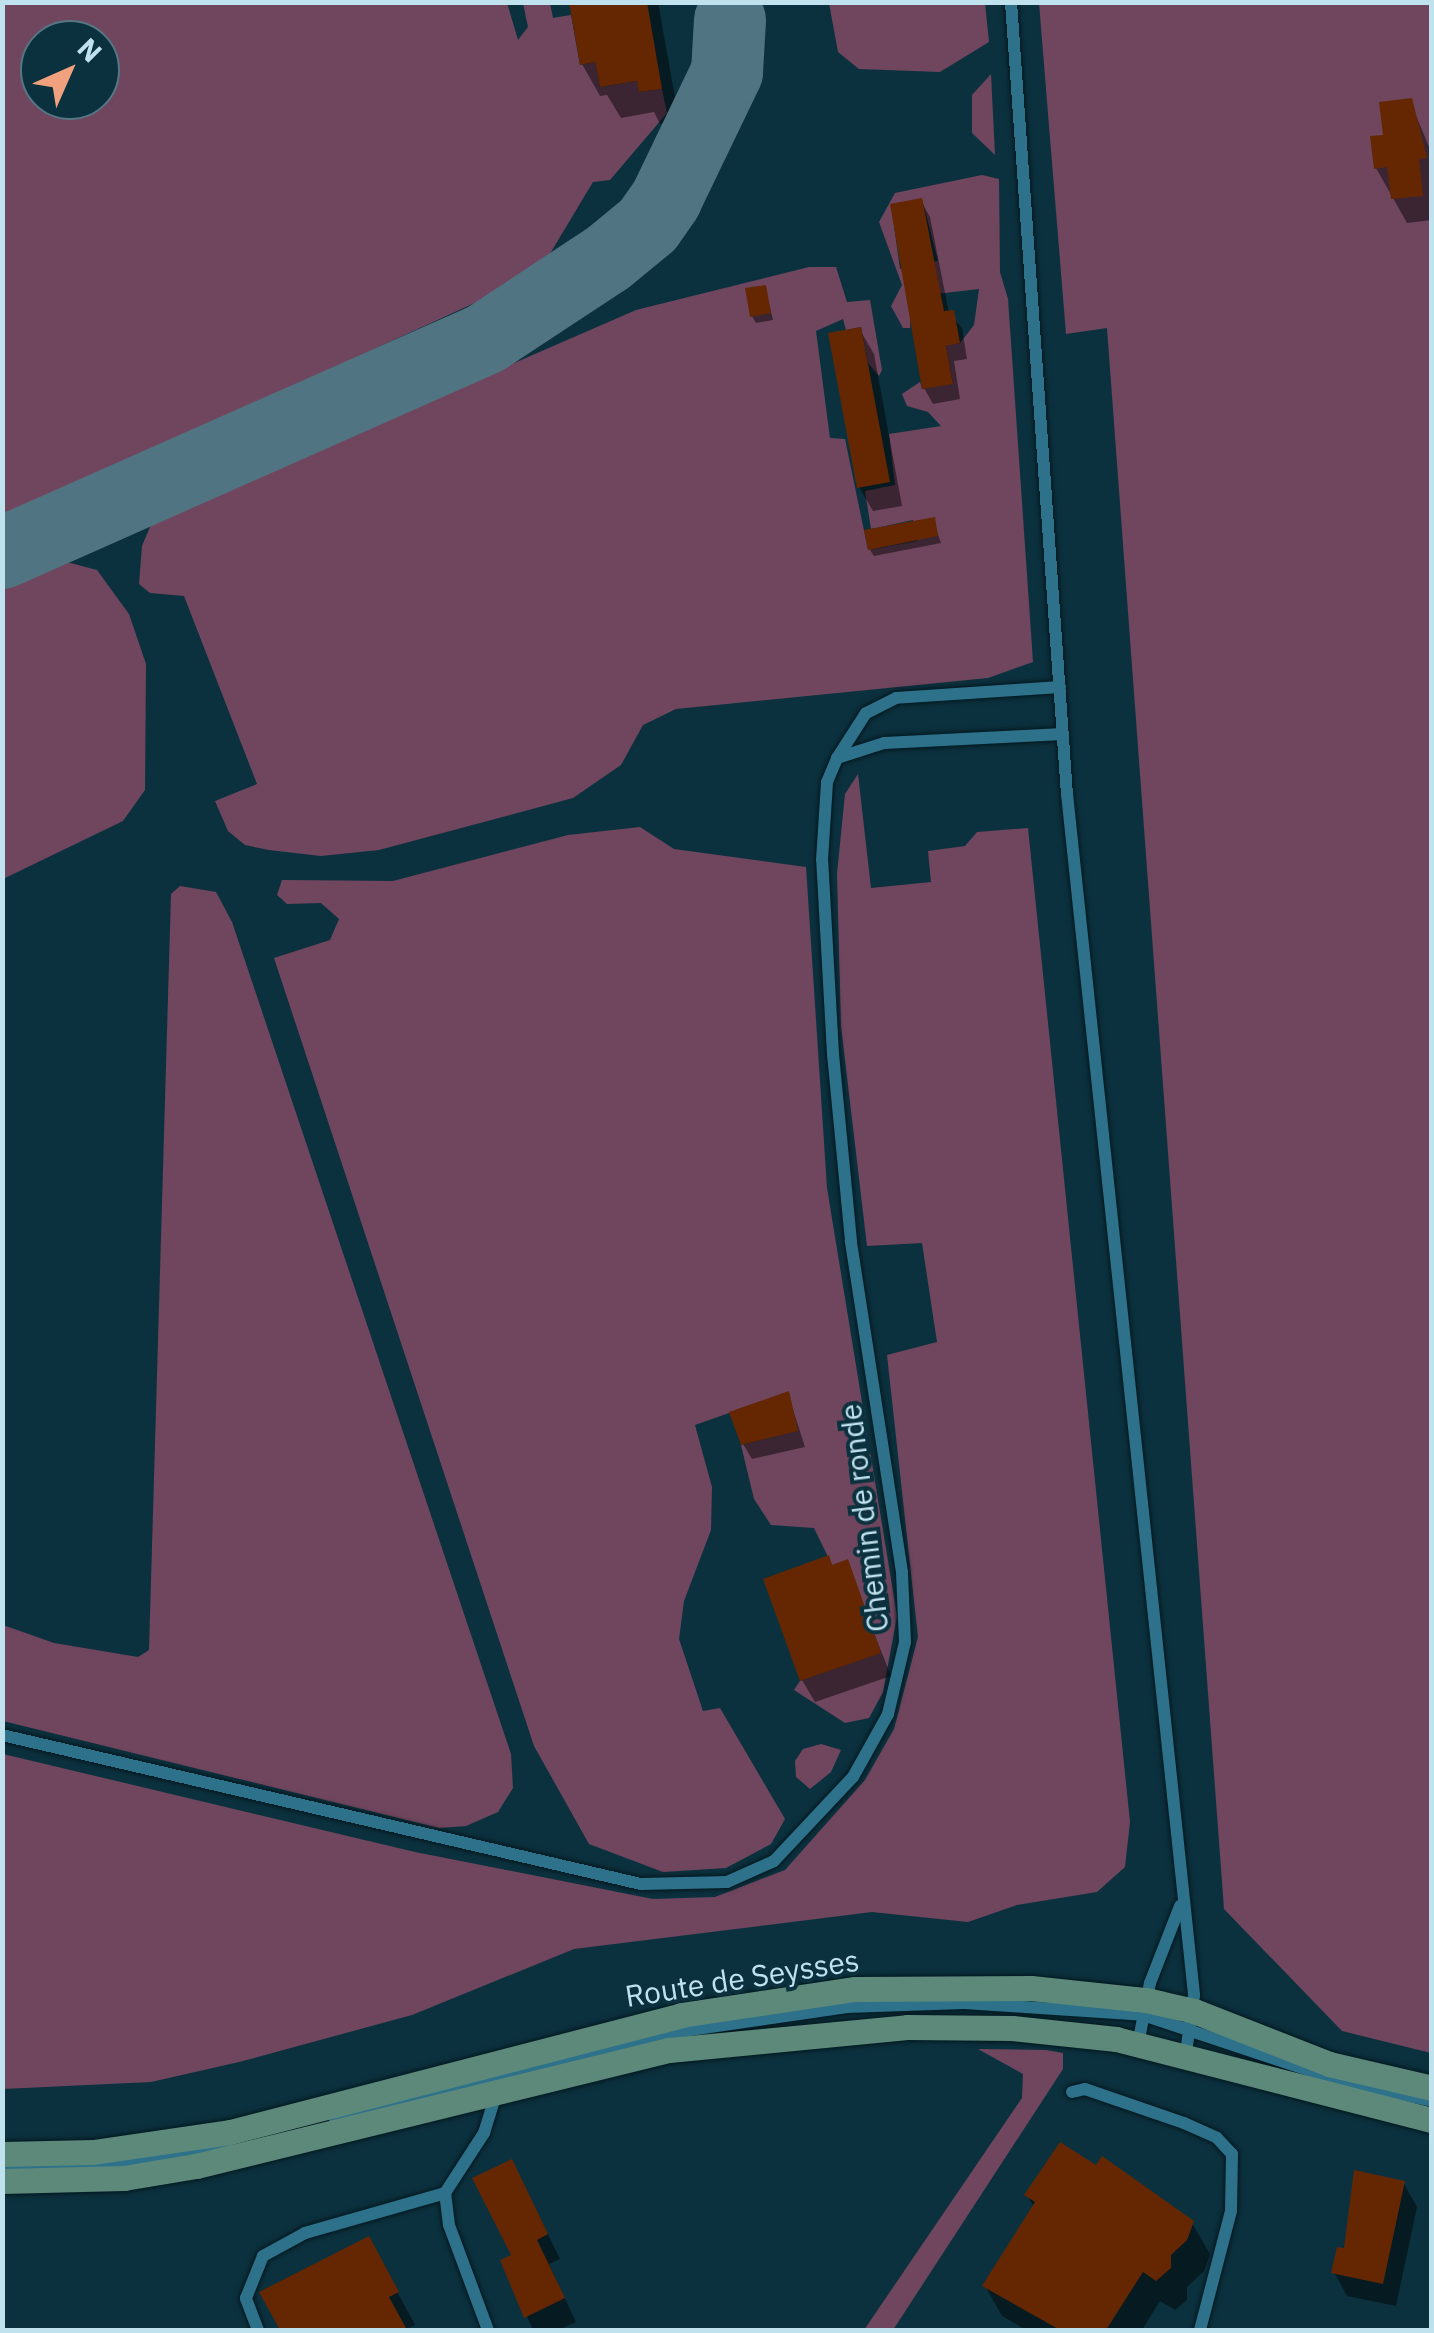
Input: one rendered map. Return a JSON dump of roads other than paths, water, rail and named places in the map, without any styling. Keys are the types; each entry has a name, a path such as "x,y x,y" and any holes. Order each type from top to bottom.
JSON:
{"main road":[{"name":"Route de Seysses","path":"2,2182 124,2178 196,2166 497,2079 681,2015 856,1989 1030,1988 1193,2018 1328,2064 1432,2088"},
{"name":"Route de Seysses","path":"2,2154 160,2146 497,2079 726,2041 924,2027 1012,2028 1138,2044 1186,2053 1432,2120"}],"lane":[{"path":"1011,2 1063,734 1180,1839 1180,1903 1193,2018 1186,2053"},
{"name":"Chemin de ronde","path":"2,1735 641,1884 727,1882 774,1861 854,1776 888,1714 905,1642 902,1572 851,1240 833,1054 822,860 826,782 866,713 896,698 1060,687"},
{"path":"837,758 884,743 1063,734"},
{"path":"1138,2044 1145,2008 1180,1903"},
{"name":"Route de Seysses","path":"2,2166 153,2160 497,2079 669,2033 847,2007 1022,2004 1145,2008"},
{"name":"Route de Seysses","path":"1193,2018 1341,2081 1432,2101"},
{"path":"488,2330 449,2225 445,2193 484,2133 497,2079"},
{"path":"1072,2092 1085,2089 1184,2123 1217,2138 1232,2154 1230,2211 1200,2330"},
{"path":"258,2330 246,2298 263,2256 305,2232 445,2193"}]}
